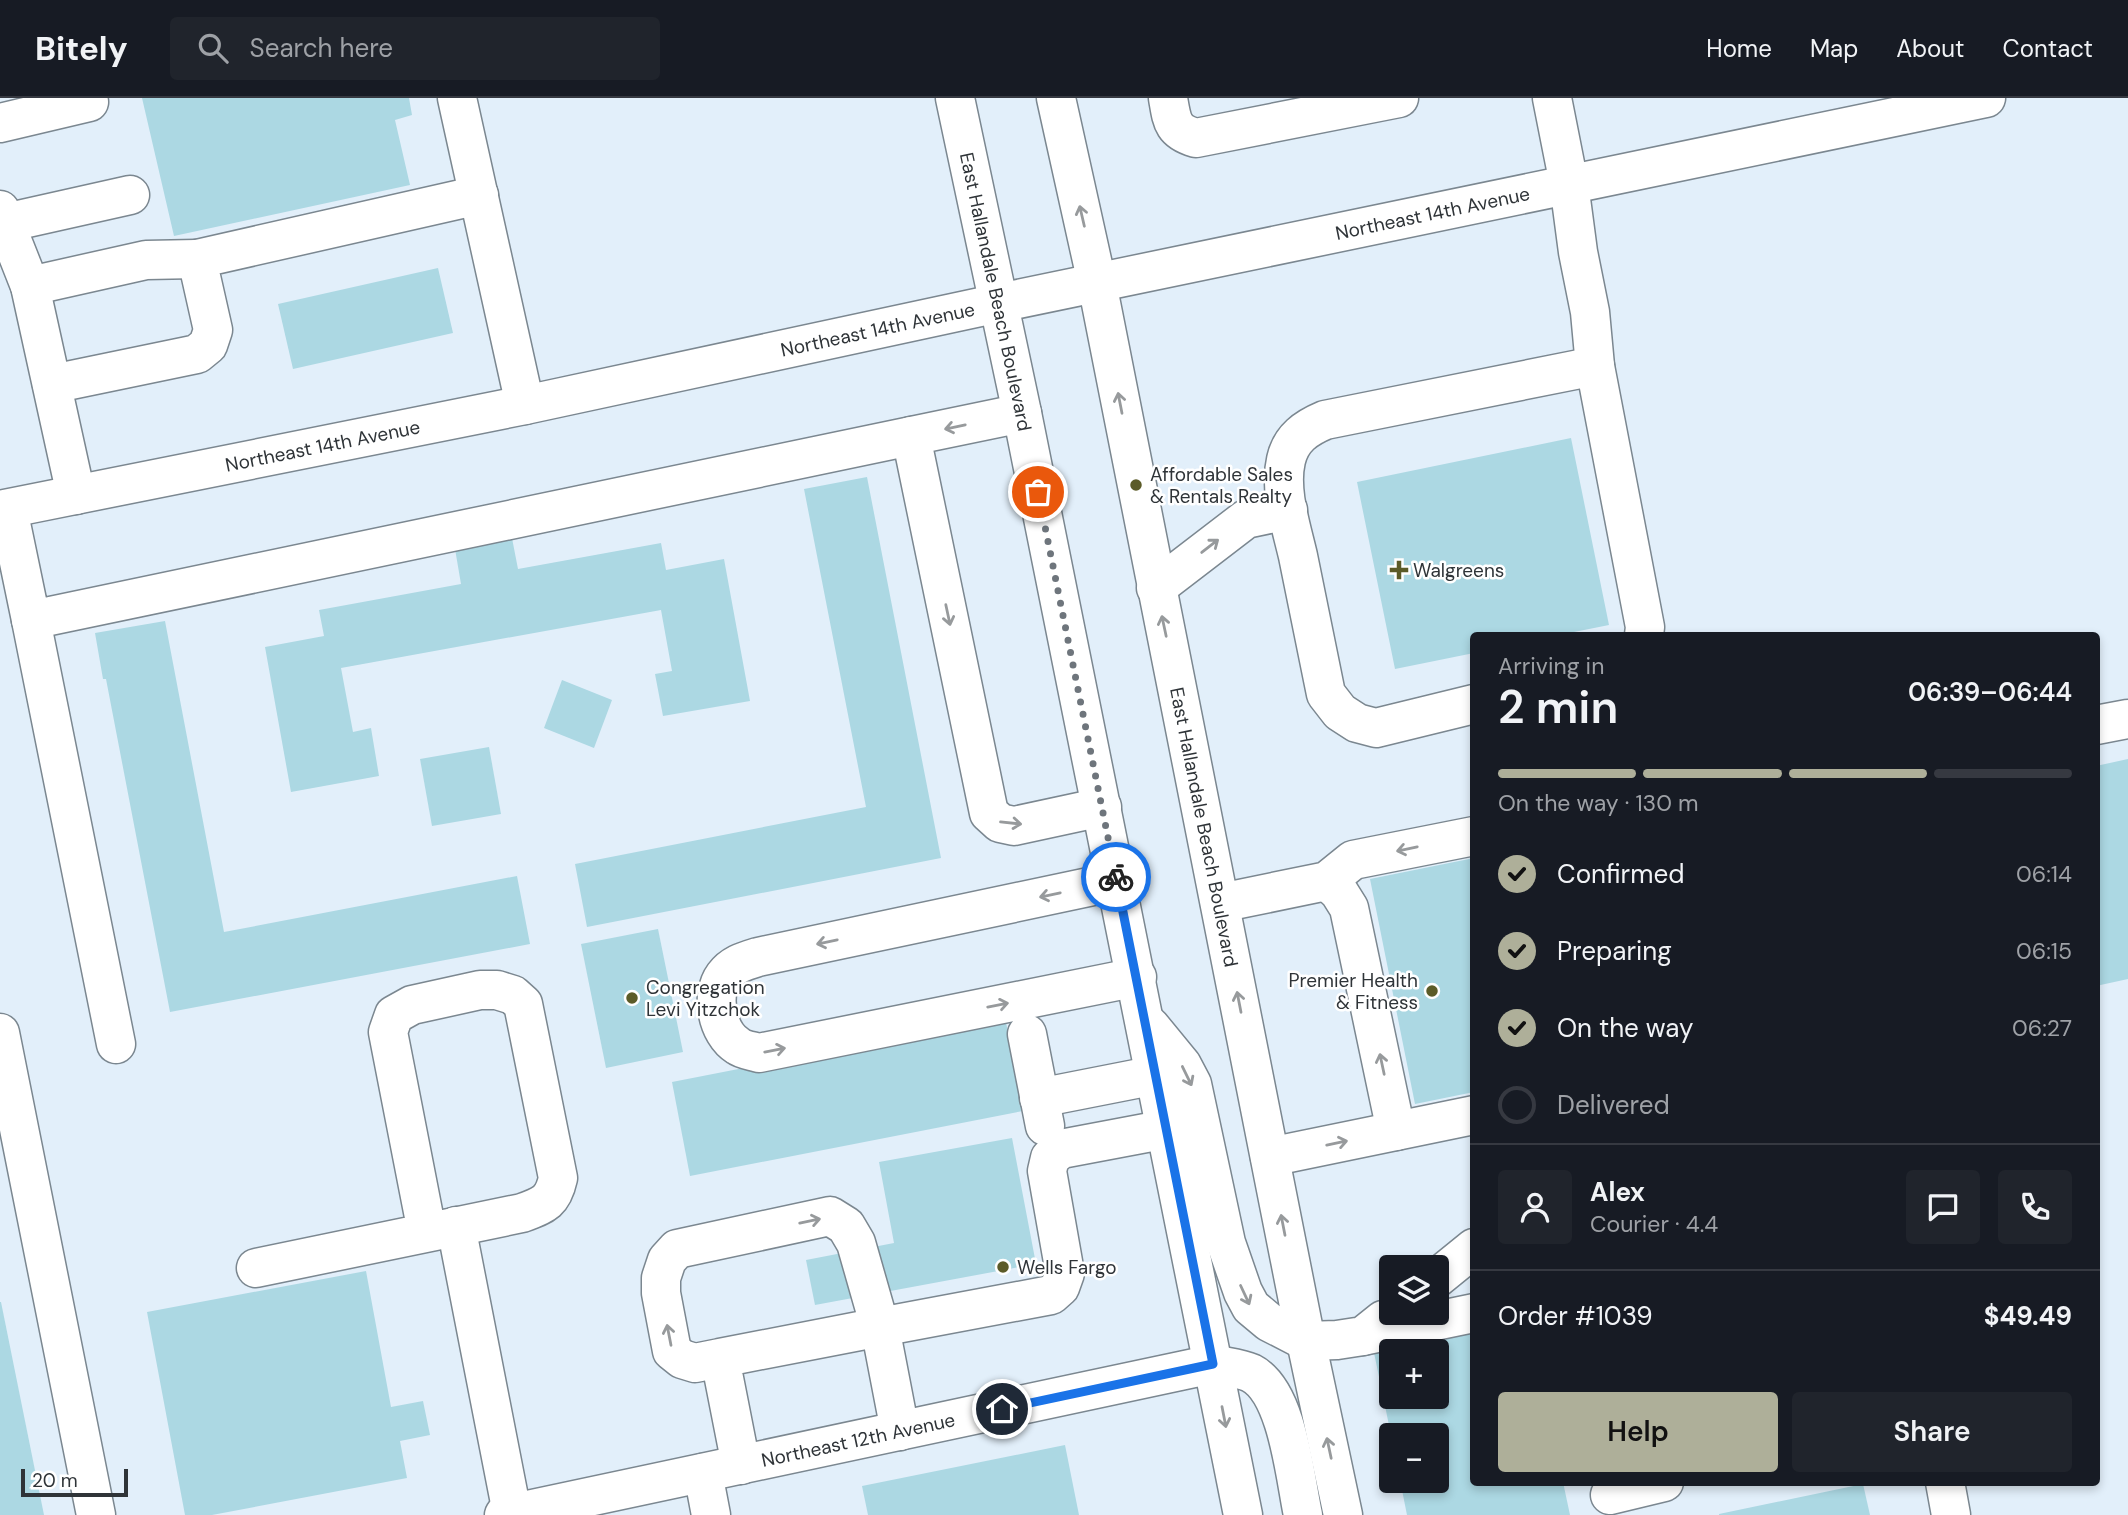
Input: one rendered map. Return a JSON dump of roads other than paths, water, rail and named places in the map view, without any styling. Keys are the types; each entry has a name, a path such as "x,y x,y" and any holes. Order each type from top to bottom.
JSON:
{"street":[{"path":"457,98 525,405"},
{"name":"East Hallandale Beach Boulevard","path":"955,98 1137,977 1243,1515"},
{"name":"East Hallandale Beach Boulevard","path":"1056,98 1097,283 1306,1341 1343,1515"},
{"path":"1168,98 1173,122 1182,134 1196,138 1399,98"},
{"path":"1552,98 1569,184 1577,252 1590,312 1595,366 1644,632"},
{"name":"Northeast 14th Avenue","path":"4,509 525,405 1970,100"},
{"path":"0,123 89,102"},
{"path":"76,495 30,285 3,216 130,195"},
{"path":"30,285 146,260 197,259 479,195"},
{"path":"52,384 197,354 208,345 213,330 197,259"},
{"path":"1470,705 1376,728 1357,723 1340,712 1326,694 1288,510 1283,478 1286,459 1293,442 1307,427 1325,420 1595,366"},
{"path":"31,620 1022,413"},
{"path":"911,436 989,813 1000,823 1014,826 1102,807"},
{"path":"4,509 31,620 116,1044"},
{"path":"1156,588 1246,519 1288,510"},
{"path":"2100,724 2128,719"},
{"path":"1220,903 1327,881 1353,860 1470,837"},
{"path":"1117,881 738,963 724,976 718,991 718,1011 723,1030 737,1046 759,1053 1137,977"},
{"path":"1327,881 1339,892 1349,908 1396,1131"},
{"path":"256,1268 441,1229 523,1213 541,1206 555,1194 558,1178 523,1004 513,995 498,989 480,990 412,1005 394,1015 388,1032 441,1229 508,1514"},
{"path":"1146,1022 1182,1065 1192,1084 1226,1243 1251,1307 1269,1322 1306,1341 1363,1336 1470,1314"},
{"path":"0,1033 96,1515"},
{"path":"1027,1034 1042,1112 1156,1075"},
{"path":"1270,1157 1470,1116"},
{"path":"900,1431 880,1328 856,1243 846,1226 830,1216 677,1249 667,1260 661,1278 661,1293 672,1351 682,1359 695,1363 880,1328 1051,1295 1060,1286 1065,1273 1046,1171 1050,1158 1061,1149 1167,1129"},
{"path":"1449,1268 1470,1251"},
{"path":"1363,1336 1379,1323"},
{"path":"720,1358 741,1465"},
{"path":"1213,1364 1249,1372 1263,1382 1269,1391 1285,1427 1303,1515"},
{"name":"Northeast 12th Avenue","path":"508,1514 1213,1364"},
{"path":"703,1473 711,1515"},
{"path":"1611,1497 1650,1486"},
{"path":"1946,1486 1951,1515"}],"place":[{"name":"Affordable Sales & Rentals Realty","path":"1136,485"},
{"name":"Walgreens","path":"1399,570"},
{"name":"Premier Health & Fitness","path":"1432,991"},
{"name":"Congregation Levi Yitzchok","path":"632,998"},
{"name":"Wells Fargo","path":"1003,1267"}]}
